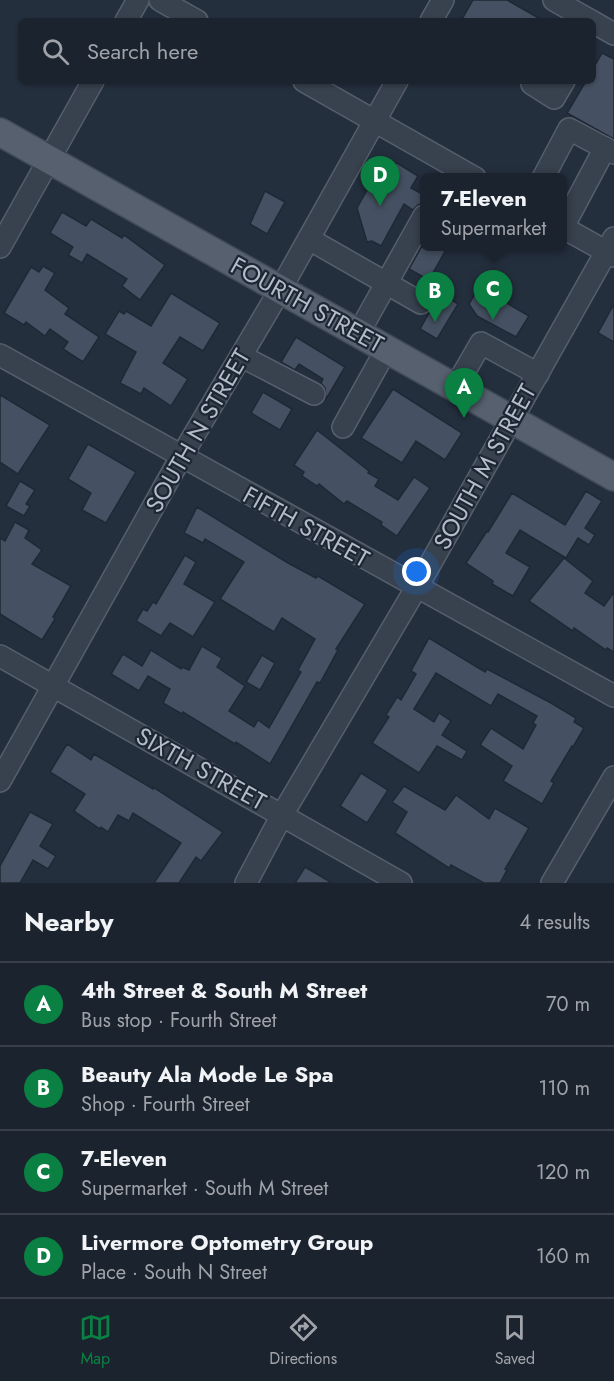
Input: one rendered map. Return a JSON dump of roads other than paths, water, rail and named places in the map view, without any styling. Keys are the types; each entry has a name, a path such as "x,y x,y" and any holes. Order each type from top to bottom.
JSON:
{"main road":[{"name":"FOURTH STREET","path":"0,132 614,477"}],"street":[{"path":"128,18 138,0"},
{"path":"160,0 192,18"},
{"path":"433,18 443,0"},
{"path":"554,0 587,18"},
{"path":"0,247 91,84"},
{"path":"308,84 375,121 449,171"},
{"name":"SOUTH N STREET","path":"0,781 181,457 280,290 395,84"},
{"path":"532,84 555,98 562,84"},
{"path":"545,173 569,129 609,150 567,219"},
{"path":"358,334 420,223"},
{"path":"567,229 611,248"},
{"path":"309,239 421,303"},
{"name":"SOUTH M STREET","path":"246,883 282,815 417,588 537,374 611,248"},
{"path":"455,388 481,343 537,374"},
{"path":"343,427 386,350"},
{"name":"FIFTH STREET","path":"0,355 614,696"},
{"path":"241,356 314,394"},
{"name":"SIXTH STREET","path":"0,656 401,883"},
{"path":"552,883 614,777"}],"place":[{"name":"Livermore Optometry Group","path":"380,206"},
{"name":"7-Eleven","path":"493,320"},
{"name":"Beauty Ala Mode Le Spa","path":"435,322"},
{"name":"4th Street & South M Street","path":"464,418"}]}
